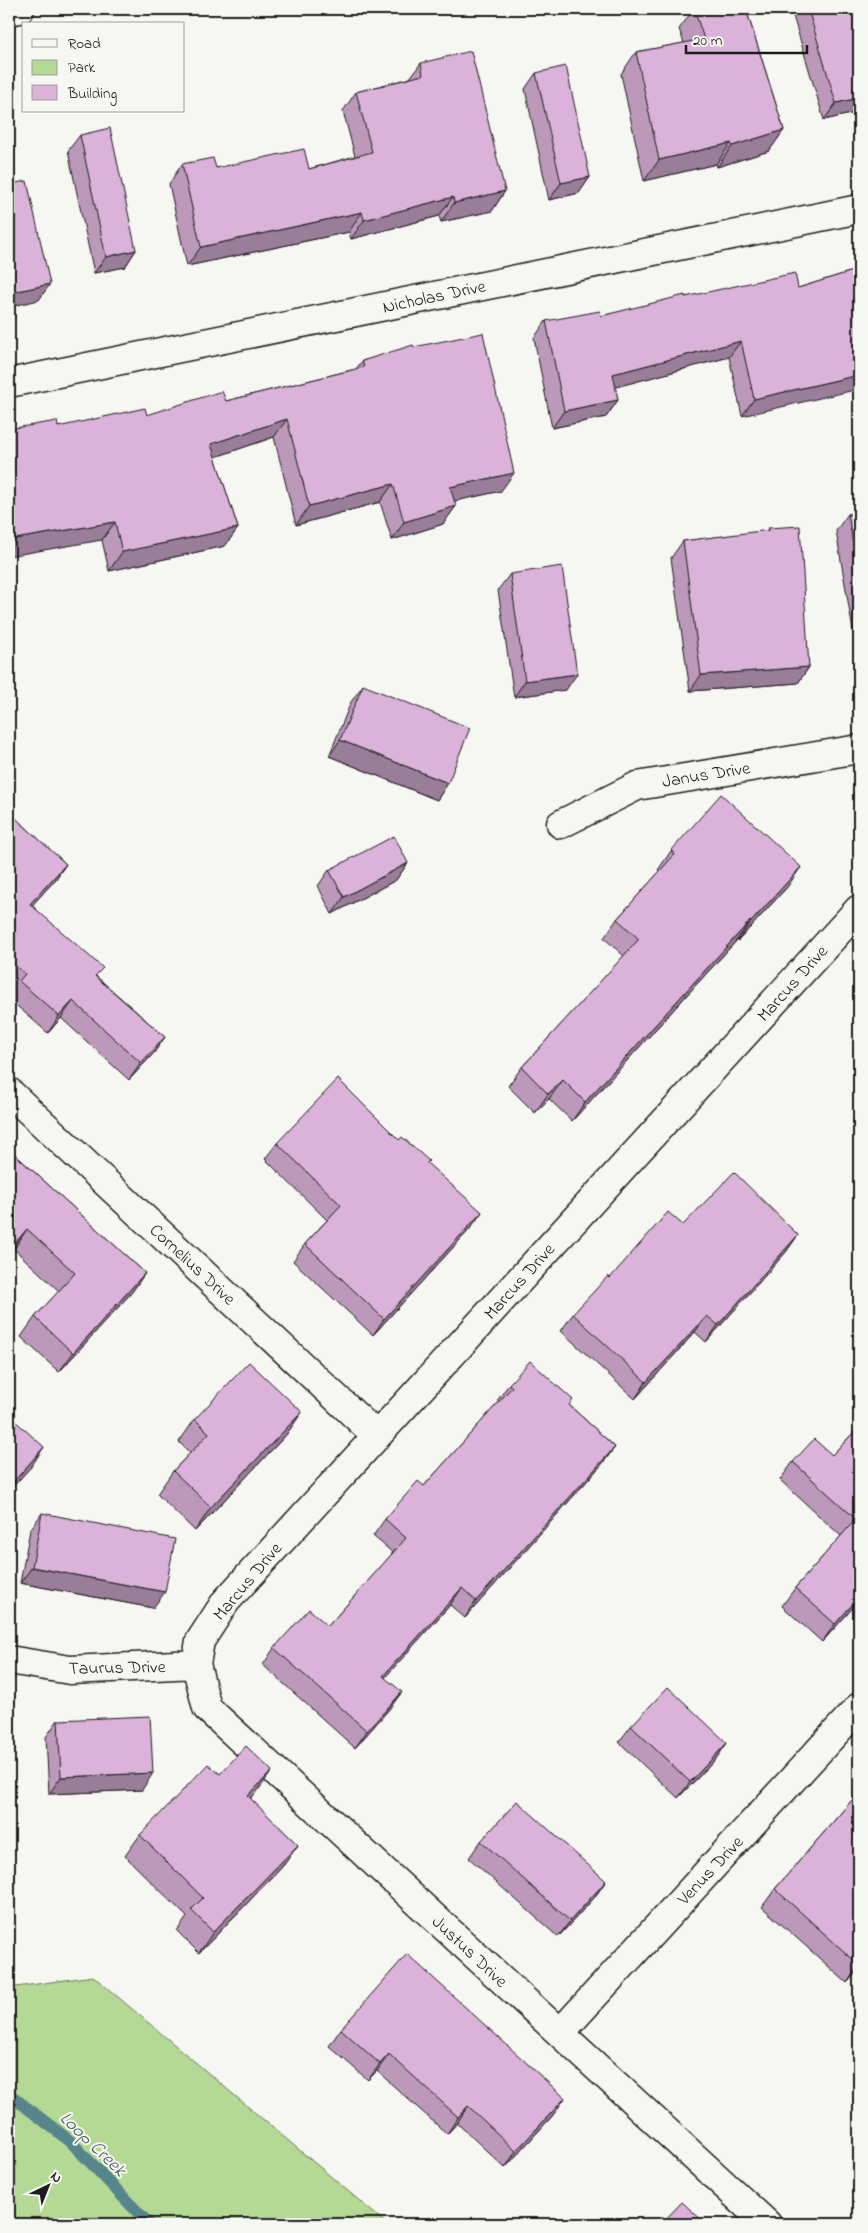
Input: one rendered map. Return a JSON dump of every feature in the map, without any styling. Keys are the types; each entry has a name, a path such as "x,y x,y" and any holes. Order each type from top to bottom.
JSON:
{"street":[{"path":"9,11 20,9"},
{"name":"Nicholas Drive","path":"9,382 859,210"},
{"name":"Janus Drive","path":"561,824 637,786 859,749"},
{"name":"Marcus Drive","path":"196,1664 200,1641 226,1601 859,909"},
{"name":"Cornelius Drive","path":"9,1092 377,1436"},
{"name":"Taurus Drive","path":"9,1660 70,1670 196,1664"},
{"name":"Justus Drive","path":"196,1664 207,1708 767,2224"},
{"name":"Venus Drive","path":"560,2033 859,1707"}],"green space":[{"path":"93,1976 387,2224 9,2224 9,1988"}],"building":[{"path":"694,9 746,9 784,130 732,146 731,143 659,160 636,52 704,39"},
{"path":"808,9 859,9 859,98 836,103"},
{"path":"471,51 505,191 454,203 453,197 364,220 362,212 201,247 182,164 213,158 216,168 304,149 309,169 372,152 356,92 423,75 421,63"},
{"path":"566,66 590,177 561,183 536,73"},
{"path":"110,128 136,250 106,257 80,135"},
{"path":"27,181 50,284 9,293 9,184"},
{"path":"859,269 859,375 754,399 741,341 613,374 618,400 564,411 546,321 600,311 601,316 685,295 685,297 795,273 798,288"},
{"path":"483,333 514,473 450,487 456,506 404,522 393,484 309,506 287,419 211,444 238,528 122,552 115,522 9,540 9,429 57,421 58,427 145,408 147,415 222,391 226,401 364,367 362,361 413,345 414,347"},
{"path":"859,512 859,581 848,514"},
{"path":"800,526 809,667 701,675 683,541 769,530 768,528"},
{"path":"562,566 577,674 525,681 510,574"},
{"path":"363,685 470,728 448,783 340,740"},
{"path":"721,794 801,867 585,1102 563,1080 548,1094 522,1067 639,939 617,919 675,854 671,851"},
{"path":"9,812 66,864 30,904 103,968 95,976 165,1037 141,1063 73,1001 59,1016 19,981 25,974 9,960"},
{"path":"394,836 408,863 344,897 329,870"},
{"path":"338,1079 399,1140 402,1137 429,1161 427,1163 482,1212 384,1319 305,1244 341,1205 277,1143"},
{"path":"9,1149 145,1273 73,1353 35,1317 75,1273 27,1229 9,1250"},
{"path":"734,1172 798,1235 718,1325 707,1316 646,1382 573,1314 608,1276 610,1278 668,1212 683,1225"},
{"path":"530,1361 573,1400 569,1405 615,1447 476,1601 462,1588 383,1676 402,1692 367,1731 274,1648 309,1609 328,1626 406,1538 385,1519 418,1481 424,1486 512,1387 509,1384"},
{"path":"249,1362 302,1412 211,1507 173,1471 209,1433 195,1419"},
{"path":"13,1419 44,1447 9,1487 9,1424"},
{"path":"859,1427 859,1597 835,1624 795,1588 856,1519 793,1462 814,1439 832,1455"},
{"path":"42,1513 175,1539 165,1592 32,1567"},
{"path":"668,1687 727,1743 690,1782 631,1726"},
{"path":"150,1716 153,1773 61,1777 58,1720"},
{"path":"246,1746 272,1771 248,1796 298,1845 213,1932 191,1910 203,1898 140,1835 208,1764 220,1774"},
{"path":"859,1792 859,1965 775,1889"},
{"path":"517,1801 606,1881 570,1921 481,1841"},
{"path":"407,1954 565,2098 516,2151 468,2106 458,2117 389,2054 380,2064 341,2029"},
{"path":"682,2202 706,2224 661,2224"}],"waterway":[{"name":"Loop Creek","path":"9,2094 70,2141 149,2224"}]}
